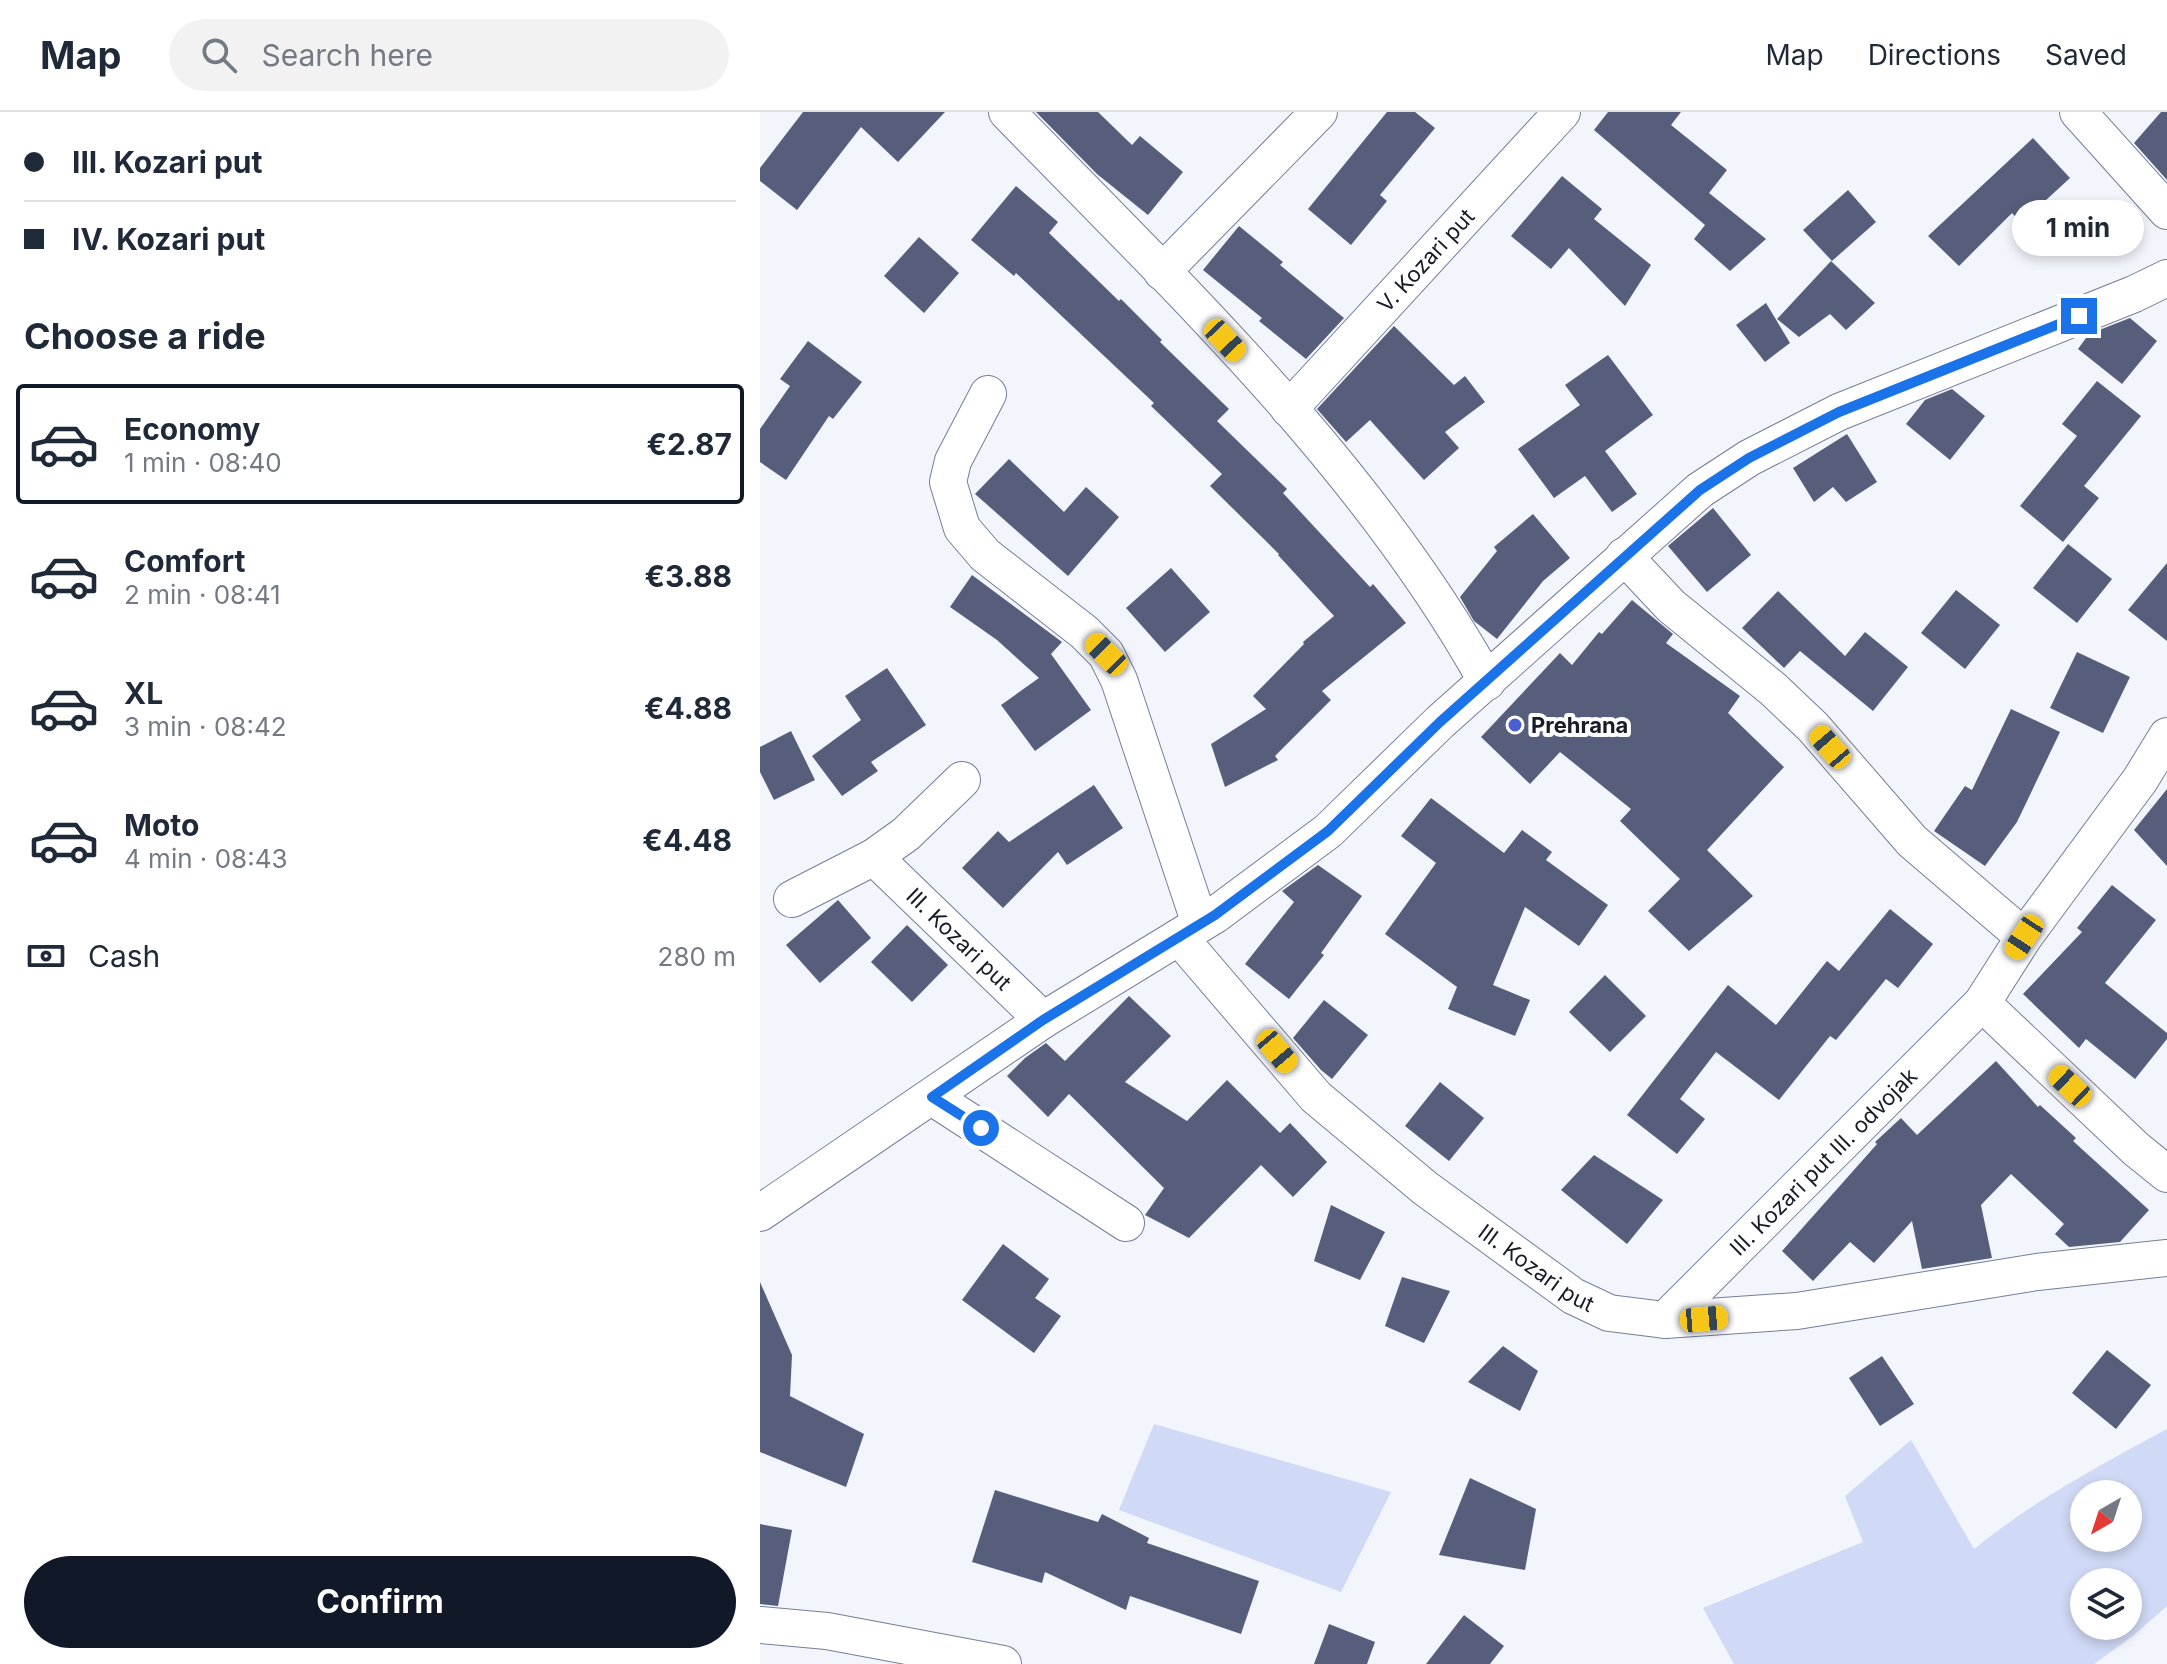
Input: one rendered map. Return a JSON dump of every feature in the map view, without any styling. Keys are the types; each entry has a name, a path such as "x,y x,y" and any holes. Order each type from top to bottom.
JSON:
{"street":[{"path":"1007,112 1289,409 1400,544 1487,682"},
{"path":"1162,272 1319,112"},
{"name":"V. Kozari put","path":"1289,409 1562,112"},
{"path":"2078,112 2167,211"},
{"path":"760,1213 1043,1020 1190,930 1328,831 1624,556 1700,490 1775,445 1839,412 2167,278"},
{"path":"2134,294 2167,308"},
{"path":"988,394 953,461 948,482 962,528 985,555 1084,632 1106,654 1119,680 1190,930"},
{"path":"1624,556 1671,606 1773,689 1813,727 1912,841 2024,937"},
{"name":"III. Kozari put III. odvojak","path":"1665,1320 1982,1003 2024,937 2140,780 2167,736"},
{"path":"792,899 874,857 906,834 962,780"},
{"name":"III. Kozari put","path":"874,857 1043,1020"},
{"name":"III. Kozari put","path":"1190,930 1316,1097 1425,1188 1573,1296 1609,1313 1665,1320 1797,1311 2037,1272 2167,1258"},
{"path":"1982,1003 2136,1149 2167,1174"},
{"path":"932,1097 1126,1223"},
{"path":"760,1625 827,1631 957,1659 1003,1664"}],"shaded area":[{"path":"1154,1424 1391,1492 1341,1592 1119,1510"},
{"path":"2167,1429 2167,1606 2142,1628 2142,1568 2070,1568 2070,1640 2127,1640 2094,1664 1734,1664 1703,1608 1863,1542 1845,1496 1911,1440 1974,1549 2070,1483 2070,1552 2142,1552 2142,1480 2075,1480"}],"building":[{"path":"803,112 945,112 898,162 861,127 797,210 760,181 760,168"},
{"path":"1036,112 1098,112 1132,145 1140,136 1183,172 1148,215 1097,174"},
{"path":"1387,112 1415,112 1435,128 1380,195 1387,201 1351,245 1308,209"},
{"path":"1608,112 1681,112 1671,125 1727,170 1709,193 1766,239 1730,271 1694,239 1705,225 1594,130"},
{"path":"2161,112 2167,112 2167,180 2134,143"},
{"path":"2033,138 2070,178 2021,223 2012,213 1959,266 1928,236"},
{"path":"1562,176 1602,209 1594,219 1651,265 1625,306 1569,248 1551,269 1511,236"},
{"path":"1016,186 1058,222 1049,233 1119,301 1121,299 1229,409 1217,421 1287,489 1283,493 1370,587 1373,584 1406,623 1322,691 1331,700 1275,756 1278,760 1225,787 1211,744 1266,709 1253,696 1303,642 1334,616 1279,554 1210,486 1222,474 1151,406 1154,403 1016,273 1014,276 971,240"},
{"path":"1848,190 1876,222 1832,261 1803,230"},
{"path":"1239,226 1344,318 1306,359 1203,270"},
{"path":"919,237 959,273 924,313 884,276"},
{"path":"1831,261 1875,303 1846,330 1830,314 1799,337 1777,319"},
{"path":"1766,303 1790,343 1765,362 1736,325"},
{"path":"2130,318 2157,341 2122,384 2078,349 2089,334"},
{"path":"1394,326 1454,385 1465,376 1485,402 1445,432 1459,448 1424,480 1370,420 1346,442 1317,409"},
{"path":"808,341 862,382 833,419 829,416 786,480 760,462 760,429 790,386 780,379"},
{"path":"1608,355 1653,415 1605,451 1637,494 1612,512 1585,476 1554,498 1518,449 1580,405 1565,385"},
{"path":"2097,381 2141,416 2084,486 2099,498 2063,542 2020,506 2077,436 2062,424"},
{"path":"1952,389 1985,416 1950,460 1906,424 1925,400"},
{"path":"1847,434 1877,482 1846,502 1833,487 1814,502 1793,468"},
{"path":"1009,459 1064,512 1086,487 1119,517 1068,576 975,494"},
{"path":"1713,508 1751,555 1707,592 1668,546"},
{"path":"1533,514 1570,558 1543,581 1497,639 1474,621 1460,597 1497,551 1494,547"},
{"path":"2068,544 2112,579 2077,623 2033,588"},
{"path":"2167,563 2167,641 2128,610"},
{"path":"1171,568 1210,612 1165,652 1126,608"},
{"path":"972,575 1062,642 1051,654 1091,710 1035,751 1001,705 1039,678 997,640 950,607"},
{"path":"1956,590 2000,625 1965,669 1921,633"},
{"path":"1778,591 1845,656 1865,632 1908,667 1873,711 1800,651 1784,668 1742,628"},
{"path":"1632,600 1673,634 1666,643 1740,696 1728,713 1784,767 1707,850 1753,896 1689,951 1648,911 1680,879 1620,821 1631,809 1560,752 1530,784 1481,737 1560,653 1572,665 1599,632 1602,634"},
{"path":"2077,652 2130,677 2103,733 2050,708"},
{"path":"887,668 926,725 871,762 878,771 842,796 812,756 861,720 845,696"},
{"path":"2011,709 2060,732 2017,822 1985,866 1934,831 1965,786 1972,790"},
{"path":"791,731 815,780 774,800 760,772 760,747"},
{"path":"1094,785 1123,828 1067,865 1058,852 1003,908 962,868 998,831 1009,842"},
{"path":"2167,789 2167,866 2134,830"},
{"path":"1431,798 1504,853 1522,830 1552,852 1546,860 1608,905 1579,946 1525,907 1493,985 1530,1000 1515,1036 1448,1009 1457,987 1385,934 1436,863 1401,836"},
{"path":"1318,865 1362,896 1321,953 1324,955 1289,999 1245,964 1294,902 1282,891"},
{"path":"2112,885 2156,920 2105,983 2167,1033 2167,1039 2135,1079 2086,1039 2079,1048 2023,994 2082,932 2077,928"},
{"path":"838,900 871,938 820,983 786,945"},
{"path":"1890,909 1933,944 1898,988 1886,979 1836,1040 1830,1036 1779,1100 1716,1052 1680,1099 1705,1119 1677,1154 1627,1115 1728,985 1776,1025 1827,961 1839,971"},
{"path":"907,925 948,965 912,1002 871,962"},
{"path":"1605,975 1646,1016 1610,1052 1569,1012"},
{"path":"1129,996 1171,1036 1125,1082 1187,1121 1227,1080 1280,1133 1290,1123 1327,1162 1293,1197 1261,1165 1189,1238 1145,1215 1164,1188 1069,1094 1048,1117 1007,1076 1046,1043 1065,1061"},
{"path":"1324,1000 1368,1035 1332,1079 1293,1038"},
{"path":"1996,1061 2038,1107 2040,1105 2076,1138 2073,1141 2149,1210 2120,1242 2069,1247 2055,1234 2064,1224 2011,1174 1981,1205 1992,1258 1922,1269 1912,1221 1874,1263 1850,1242 1813,1281 1782,1251 1877,1144 1875,1142 1901,1118 1917,1135"},
{"path":"1440,1082 1484,1118 1449,1161 1405,1126"},
{"path":"1594,1155 1663,1200 1627,1244 1561,1190"},
{"path":"1331,1205 1385,1232 1360,1280 1314,1261"},
{"path":"1003,1244 1049,1279 1035,1298 1061,1316 1034,1353 962,1300"},
{"path":"1402,1277 1450,1291 1424,1343 1385,1326"},
{"path":"760,1282 792,1355 790,1396 864,1434 846,1487 760,1452"},
{"path":"1503,1346 1538,1371 1520,1411 1468,1382"},
{"path":"2107,1350 2151,1385 2116,1429 2072,1393"},
{"path":"1882,1356 1914,1404 1880,1426 1849,1378"},
{"path":"1470,1478 1536,1509 1525,1570 1439,1555"},
{"path":"995,1490 1098,1522 1102,1514 1149,1538 1147,1543 1259,1581 1241,1634 1130,1596 1126,1610 1045,1572 1042,1583 972,1562"},
{"path":"760,1524 792,1530 778,1606 760,1604"},
{"path":"1464,1615 1504,1646 1490,1664 1426,1664"},
{"path":"1329,1624 1375,1642 1367,1664 1314,1664"}],"place":[{"name":"Prehrana","path":"1515,725"}],"route":[{"path":"981,1128 932,1097 1043,1020 1215,915 1328,831 1440,722 1700,490 1749,458 1839,412 2079,316"}]}
